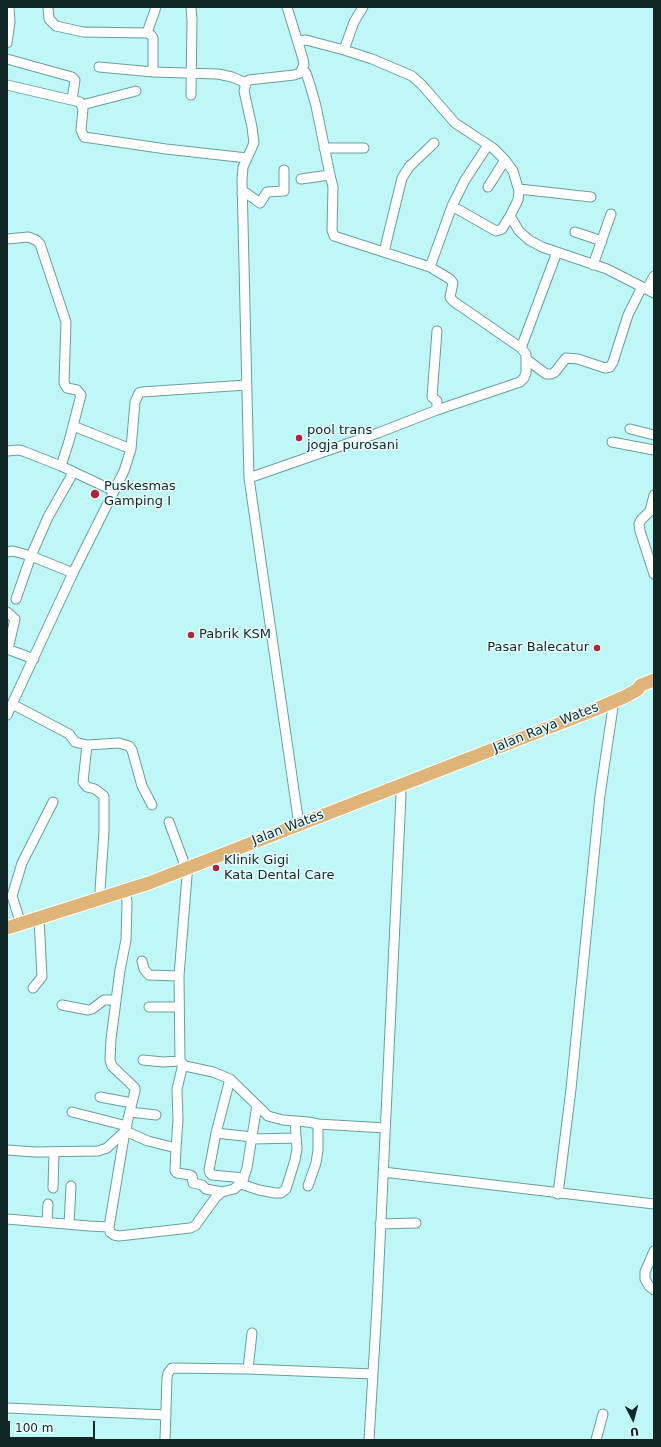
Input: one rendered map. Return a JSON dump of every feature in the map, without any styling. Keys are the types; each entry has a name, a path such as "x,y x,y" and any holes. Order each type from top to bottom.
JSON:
{"highway":[{"name":"Jalan Raya Wates","path":"454,765 612,702 637,690 641,685 654,680"},
{"name":"Jalan Raya Wates","path":"637,690 643,691 654,686"},
{"name":"Jalan Wates","path":"7,928 125,891 454,765"}],"street":[{"path":"7,43 10,22 9,7"},
{"path":"46,7 49,19 56,26 83,32 147,33 151,35 153,38 153,72"},
{"path":"147,33 156,7"},
{"path":"191,7 191,95"},
{"path":"287,7 303,60 302,70 300,73 294,75 249,80 246,83 244,91 254,143 242,172 242,194 249,478 298,825"},
{"path":"344,50 354,22 363,7"},
{"path":"298,41 306,40 344,50 379,62 412,76 422,85 455,123 488,145 505,160 513,171 519,189 518,200 502,229 496,231 452,206"},
{"path":"7,59 72,76 74,80 72,100"},
{"path":"99,67 153,72 218,74 232,77 246,83"},
{"path":"249,478 378,433 437,410 520,382 526,373 526,354 521,348 453,301 450,297 452,280 430,267 333,234 333,187 310,85 306,74 302,70"},
{"path":"7,85 80,102 83,109 81,130 84,137 166,149 247,158"},
{"path":"82,105 136,91"},
{"path":"384,252 402,178 409,167 434,143"},
{"path":"430,267 452,206 465,180 488,145"},
{"path":"324,148 364,148"},
{"path":"488,187 505,160"},
{"path":"242,194 246,193 260,203 267,192 284,191 284,170"},
{"path":"301,178 330,175"},
{"path":"519,189 591,197"},
{"path":"593,265 611,214"},
{"path":"510,216 519,231 529,240 542,247 607,269 648,290"},
{"path":"575,232 602,241"},
{"path":"7,239 28,237 36,240 40,244 66,322 64,383 67,388 77,390 81,395 60,466"},
{"path":"521,348 557,252"},
{"path":"526,359 546,374 556,372 566,358 578,359 605,368 610,367 628,315 648,290 654,276"},
{"path":"437,331 432,397 438,401 437,410"},
{"path":"7,716 73,573 124,471 131,449 135,402 139,394 142,392 246,385"},
{"path":"73,426 131,449"},
{"path":"630,429 654,436"},
{"path":"612,442 654,450"},
{"path":"7,451 23,451 114,491"},
{"path":"16,599 31,556 48,517 73,473"},
{"path":"654,495 650,511 641,520 640,527 654,574"},
{"path":"7,552 13,550 73,573"},
{"path":"7,612 15,619 7,649 34,659"},
{"path":"558,1194 571,1089 600,795 613,707 612,702"},
{"path":"12,704 69,734 74,742 87,745 119,743 129,746 132,750 142,786 152,805"},
{"path":"87,745 83,782 87,787 95,789 104,796 104,832 100,890 102,899"},
{"path":"369,1440 377,1306 401,803 400,786"},
{"path":"21,924 12,896 22,863 53,802"},
{"path":"169,822 186,868 187,883 179,976 181,1062 177,1089 178,1120 175,1171 177,1173 192,1176 193,1183 202,1185 206,1189 222,1192 234,1189 242,1181 252,1138 257,1105"},
{"path":"125,891 127,902 126,940 120,970 111,1039 110,1060 112,1066 135,1088 126,1129 109,1226 110,1232 119,1236 190,1228 199,1222 216,1197 222,1192"},
{"path":"33,988 42,977 39,918"},
{"path":"142,961 144,969 149,975 179,976"},
{"path":"62,1006 88,1010 92,1009 104,1000 116,1000"},
{"path":"149,1007 179,1007"},
{"path":"143,1060 181,1062 187,1066 214,1072 230,1079 268,1116 318,1124 385,1128"},
{"path":"230,1079 216,1132 209,1170 212,1175 242,1181 259,1190 275,1193 284,1191 295,1160 297,1149 295,1121"},
{"path":"100,1097 156,1115"},
{"path":"72,1112 126,1129 148,1142 176,1148"},
{"path":"308,1186 316,1163 318,1150 318,1124"},
{"path":"7,1150 54,1152 103,1150 126,1129"},
{"path":"216,1132 252,1138 296,1138"},
{"path":"53,1188 54,1152"},
{"path":"383,1172 558,1194 654,1204"},
{"path":"69,1224 71,1186"},
{"path":"47,1222 48,1204"},
{"path":"7,1219 109,1226"},
{"path":"380,1224 416,1223"},
{"path":"654,1251 645,1272 645,1279 649,1286 654,1290"},
{"path":"248,1369 252,1333"},
{"path":"165,1440 167,1378 168,1373 172,1368 248,1369 373,1374"},
{"path":"7,1408 166,1415"},
{"path":"596,1440 602,1414"}],"place":[{"name":"pool trans jogja purosani","path":"299,438"},
{"name":"Puskesmas Gamping I","path":"95,494"},
{"name":"Pabrik KSM","path":"191,635"},
{"name":"Pasar Balecatur","path":"597,648"},
{"name":"Klinik Gigi Kata Dental Care","path":"216,868"}]}
